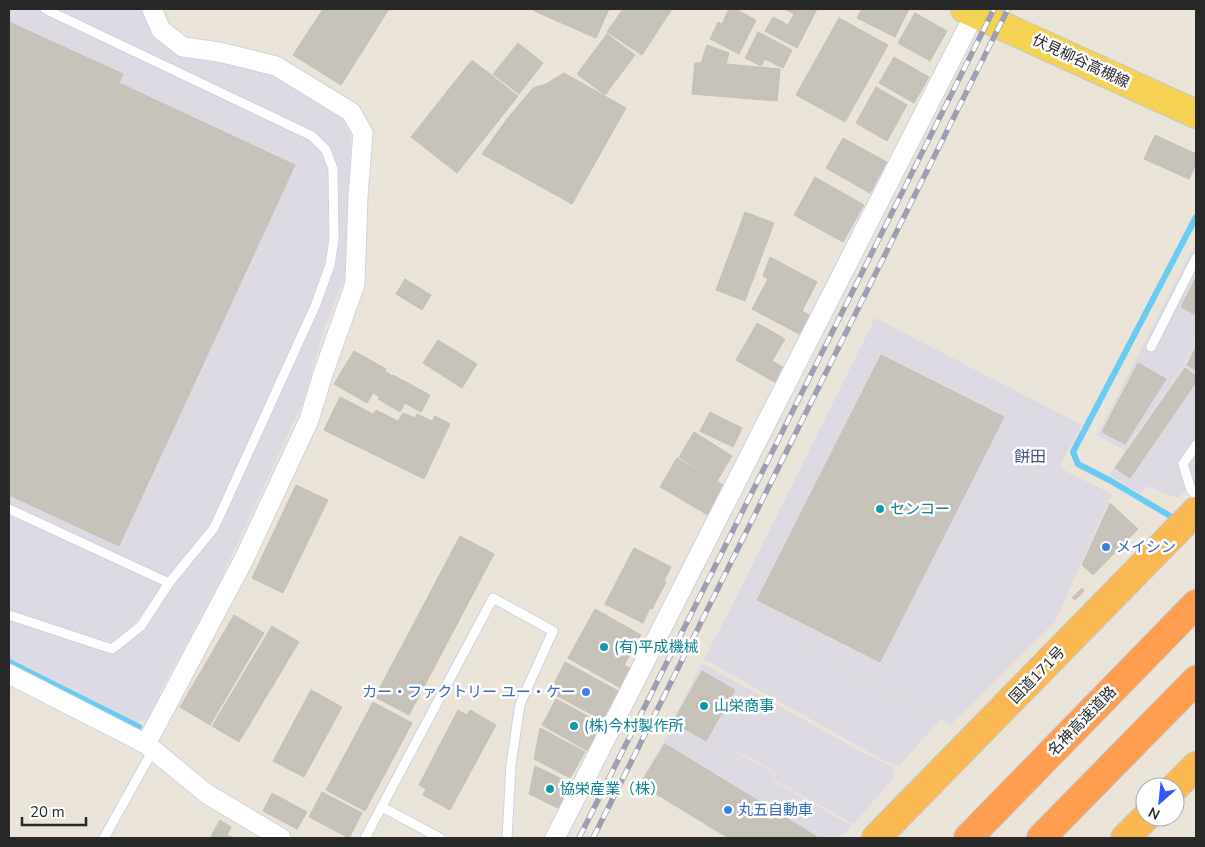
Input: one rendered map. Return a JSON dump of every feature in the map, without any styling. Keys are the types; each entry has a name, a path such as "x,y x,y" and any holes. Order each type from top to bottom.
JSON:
{"highway":[{"name":"国道171号","path":"876,838 1193,521"},
{"name":"名神高速道路","path":"968,838 1196,604"},
{"path":"1041,838 1196,680"},
{"path":"1185,778 1196,766"},
{"path":"1125,838 1136,827"}],"main road":[{"name":"伏見柳谷高槻線","path":"972,10 1196,114"}],"street":[{"path":"149,747 243,561 309,420 322,374 355,284 358,196 363,133 351,112 276,66 219,52 183,47 161,30 152,9"},
{"path":"555,838 972,10"},
{"path":"9,674 149,747 207,794 273,836"}],"lane":[{"path":"9,615 112,649 141,626 169,583 214,528 316,304 330,265 334,239 333,169 326,150 312,136 45,9"},
{"path":"1151,346 1196,258"},
{"path":"1196,446 1183,464 1191,490 1196,495"},
{"path":"9,509 169,583"},
{"path":"366,838 493,598 553,631 520,704 511,765 507,838"},
{"path":"104,838 149,747"},
{"path":"382,807 440,838"}],"shaded area":[{"path":"9,9 142,9 146,19 159,37 177,51 199,60 249,67 278,77 323,103 346,121 351,138 349,235 344,279 325,326 303,402 214,594 160,691 160,695 148,720 134,722 9,659"},
{"path":"1196,242 1196,338 1185,362 1125,450 1097,435"},
{"path":"875,318 1082,425 1061,463 1061,468 1112,494 1055,622 950,725 904,698 744,613 940,720 899,766 883,760 704,659"},
{"path":"1196,341 1196,481 1177,498 1146,486 1141,494 1109,475 1186,362"},
{"path":"702,663 860,751 893,767 895,776 854,824 774,780 775,772 744,754 736,759 684,729 736,760 744,756 774,773 773,781 852,826 840,838 725,838 639,784 674,723 672,722"}],"building":[{"path":"323,9 389,9 341,85 293,55"},
{"path":"535,9 609,9 596,38 534,11"},
{"path":"623,9 672,9 642,55 607,32"},
{"path":"729,9 735,9 756,20 739,54 710,39 718,22 722,24"},
{"path":"785,9 817,9 797,48 765,31 773,17 788,25 794,14"},
{"path":"862,9 909,9 895,37 857,18"},
{"path":"915,13 947,31 930,61 898,43"},
{"path":"839,18 888,45 845,122 796,95"},
{"path":"9,22 123,74 119,83 295,165 119,546 9,495"},
{"path":"758,32 792,50 783,68 765,59 761,66 745,58"},
{"path":"607,34 635,55 605,95 577,74"},
{"path":"518,43 543,63 519,94 493,74"},
{"path":"707,45 729,53 726,64 780,69 777,101 692,94 695,63 701,63"},
{"path":"894,57 929,77 914,103 879,83"},
{"path":"472,60 518,96 457,173 411,137"},
{"path":"564,73 626,108 572,204 482,154 507,119 533,88 546,84"},
{"path":"876,87 907,105 887,141 856,123"},
{"path":"1155,135 1196,154 1196,164 1189,179 1144,159"},
{"path":"843,138 887,162 870,193 826,168"},
{"path":"815,177 864,205 843,242 794,215"},
{"path":"745,212 774,223 745,301 716,290"},
{"path":"770,257 817,282 802,311 811,316 801,335 752,309 768,279 763,276"},
{"path":"1196,277 1196,315 1181,307"},
{"path":"405,279 431,295 422,310 396,294"},
{"path":"757,323 785,339 772,361 784,368 776,383 736,360"},
{"path":"438,340 477,364 462,388 423,363"},
{"path":"1196,347 1196,370 1187,365"},
{"path":"354,351 386,369 385,371 392,376 430,395 421,412 405,403 400,412 378,399 380,397 373,393 367,403 334,384"},
{"name":"センコー","path":"881,355 1004,417 880,662 757,600"},
{"path":"1138,363 1166,379 1125,444 1102,432"},
{"path":"1185,368 1196,376 1196,382 1130,478 1115,468"},
{"path":"340,397 373,414 376,410 398,421 403,413 415,418 417,414 432,421 435,416 450,424 424,479 324,430"},
{"path":"710,412 742,428 733,447 700,431"},
{"path":"694,432 732,456 717,481 679,457"},
{"path":"677,458 725,486 708,515 660,487"},
{"path":"296,485 328,500 283,593 252,578"},
{"name":"メイシン","path":"1110,503 1138,529 1093,575 1082,565"},
{"path":"460,536 494,554 409,715 375,697"},
{"path":"634,548 671,567 664,581 666,582 643,623 605,604"},
{"path":"1082,588 1084,591 1075,600 1072,598"},
{"name":"(有)平成機械","path":"595,609 641,635 624,665 635,671 624,690 568,658"},
{"path":"234,615 264,633 210,725 180,707"},
{"path":"272,626 299,642 239,742 212,726"},
{"name":"カー・ファクトリー ユー・ケー","path":"565,662 622,693 606,722 550,692"},
{"name":"山栄商事","path":"702,671 735,690 706,741 673,722"},
{"path":"311,690 342,707 304,777 273,761"},
{"name":"(株)今村製作所","path":"556,699 606,726 591,753 542,725"},
{"path":"373,702 412,723 365,811 326,790"},
{"path":"458,710 467,715 470,710 496,725 450,810 423,795 426,789 419,785"},
{"path":"540,728 585,752 570,778 534,759"},
{"path":"665,744 803,828 797,838 729,838 640,784"},
{"name":"協栄産業（株）","path":"535,766 572,784 560,809 529,794"},
{"path":"322,792 362,813 349,838 309,817"},
{"path":"272,793 307,812 297,829 263,811"},
{"path":"220,820 231,827 227,835 234,838 210,838"},
{"path":"803,828 817,837 797,838"}],"waterway":[{"path":"1170,516 1078,464 1073,452 1196,217"},
{"path":"9,662 139,727"}],"railway":[{"path":"579,838 994,9"},
{"path":"593,838 1008,9"}],"place":[{"name":"センコー","path":"880,509"},
{"name":"メイシン","path":"1106,547"},
{"name":"(有)平成機械","path":"604,647"},
{"name":"カー・ファクトリー ユー・ケー","path":"586,692"},
{"name":"山栄商事","path":"704,706"},
{"name":"(株)今村製作所","path":"574,726"},
{"name":"協栄産業（株）","path":"550,789"},
{"name":"丸五自動車","path":"728,810"}],"district":[{"name":"餅田","path":"1030,457"}]}
